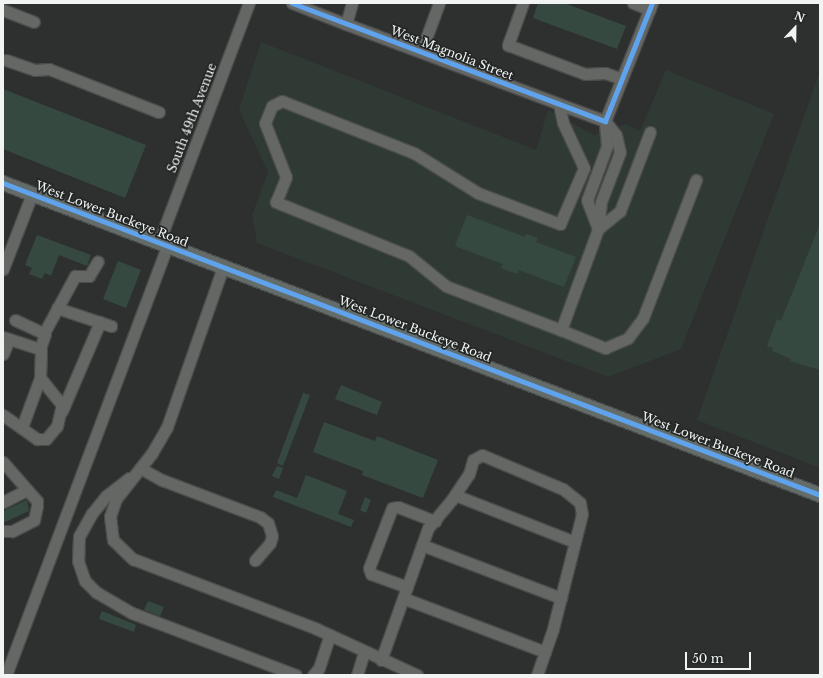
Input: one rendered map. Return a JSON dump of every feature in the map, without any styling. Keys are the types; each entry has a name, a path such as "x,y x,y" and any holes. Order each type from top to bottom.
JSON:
{"main road":[{"name":"West Lower Buckeye Road","path":"3,183 820,495"}],"street":[{"name":"South 49th Avenue","path":"6,675 249,3"},
{"name":"West Magnolia Street","path":"292,3 605,121"},
{"path":"346,24 352,3"},
{"path":"422,52 439,3"},
{"path":"523,3 508,45 585,74 605,73 622,79"},
{"path":"598,229 586,200 607,146 605,121 651,6 633,3"},
{"path":"3,10 34,22"},
{"path":"6,60 35,70 49,69 159,112"},
{"path":"559,104 563,123 584,168 560,224 478,194 414,153 282,101 272,106 265,123 286,177 276,202 409,256 446,286 605,348 628,338 643,318 696,180"},
{"path":"561,330 598,229 601,202 620,152 616,135 605,121"},
{"path":"598,229 620,211 650,132"},
{"path":"3,269 32,194"},
{"path":"22,427 40,378 41,348 44,333 75,276 89,276 98,261"},
{"path":"223,267 167,427 138,471 116,499 110,516 113,540 133,559 330,635 381,660 417,675"},
{"path":"3,415 36,438 46,438 52,434 106,324 58,308"},
{"path":"15,320 44,333"},
{"path":"3,354 6,338 41,348"},
{"path":"40,378 58,397 62,404 60,416"},
{"path":"381,660 428,528 455,495 469,474 473,460 482,455 491,457 563,489 580,503 582,514 561,598 537,675"},
{"path":"3,462 36,501 34,520 12,532 3,531"},
{"path":"138,471 260,517 268,523 272,536 270,543 255,560"},
{"path":"138,471 118,484 106,496 92,513 79,536 78,561 85,581 96,592 132,613 296,675"},
{"path":"3,502 28,490"},
{"path":"455,495 575,542"},
{"path":"407,586 371,574 369,568 392,508 398,507 434,521"},
{"path":"422,545 561,598"},
{"path":"403,598 545,652"},
{"path":"313,675 319,668 330,635"},
{"path":"357,675 364,652"}],"shaded area":[{"path":"261,42 536,150 548,110 594,135 626,124 640,131 666,70 774,114 681,349 608,377 257,243 252,215 268,172 239,110"},
{"path":"820,71 820,468 697,420"}],"building":[{"path":"538,3 564,3 626,26 617,49 533,18"},
{"path":"3,89 146,145 125,198 3,149"},
{"path":"467,215 525,237 526,234 538,238 536,242 576,257 564,287 519,270 517,274 501,268 503,264 455,246"},
{"path":"820,224 820,370 790,361 791,359 772,351 773,348 767,346 777,319 781,321"},
{"path":"37,235 91,255 87,266 59,255 51,276 45,273 42,279 29,274 32,268 25,265"},
{"path":"118,261 141,270 126,308 103,299"},
{"path":"341,385 382,402 377,415 335,399"},
{"path":"303,393 310,395 283,466 277,463"},
{"path":"324,422 375,441 377,436 438,460 423,498 362,475 363,471 313,452"},
{"path":"277,466 283,468 279,479 272,476"},
{"path":"306,475 347,491 338,514 354,520 351,527 273,497 276,490 297,498"},
{"path":"365,497 371,500 366,513 360,510"},
{"path":"27,500 29,511 3,523 3,511"},
{"path":"148,601 164,607 160,616 144,610"},
{"path":"102,611 136,625 134,632 99,619"}],"cycle path":[{"path":"292,3 605,121 652,3"},
{"path":"3,183 820,495"}]}
